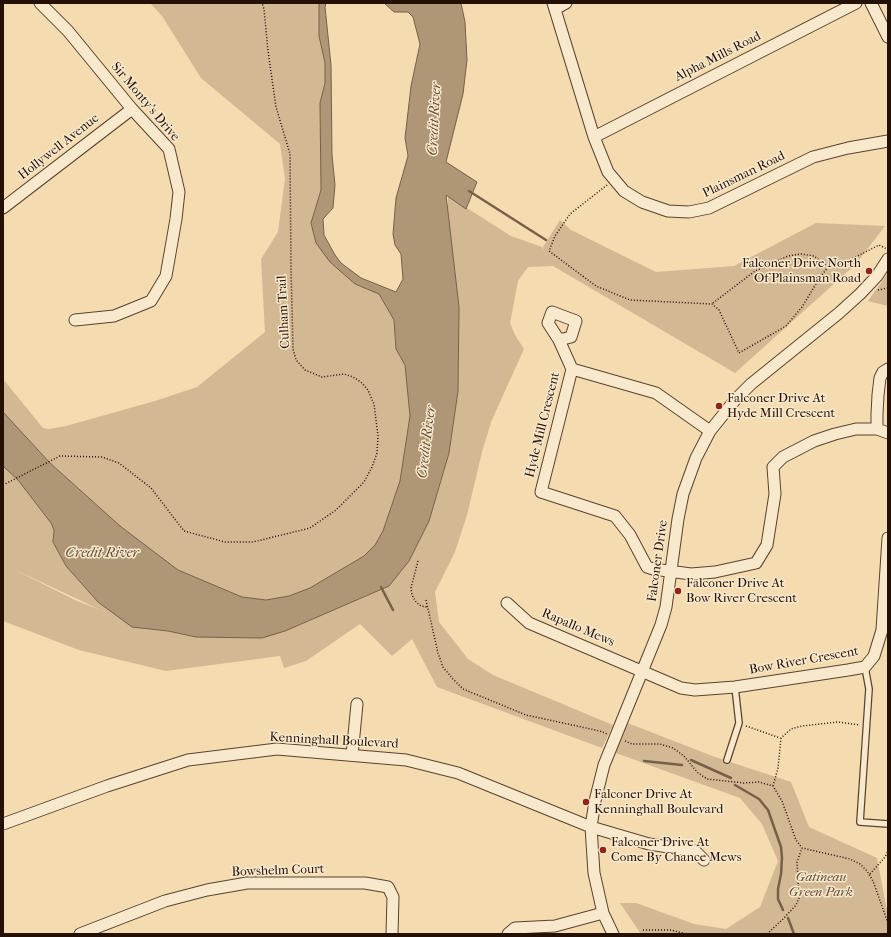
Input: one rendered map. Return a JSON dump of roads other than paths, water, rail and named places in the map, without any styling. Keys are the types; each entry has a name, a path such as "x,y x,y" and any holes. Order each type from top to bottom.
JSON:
{"street":[{"name":"Sir Monty's Drive","path":"40,3 68,31 132,109 169,149 178,192 176,219 166,276 151,301 114,316 75,320"},
{"path":"554,6 566,3"},
{"name":"Alpha Mills Road","path":"594,137 856,3"},
{"path":"872,3 888,37"},
{"name":"Plainsman Road","path":"554,6 594,137 608,172 624,191 642,202 668,211 689,212 709,208 813,157 848,148 888,141"},
{"name":"Hollywell Avenue","path":"3,208 132,109"},
{"name":"Falconer Drive","path":"613,934 602,913 594,873 591,827 598,784 604,764 662,625 683,494 696,458 710,431 735,400 751,384 840,313 877,276 888,259"},
{"name":"Hyde Mill Crescent","path":"559,340 572,369 540,492 615,516 630,535 647,567 670,571"},
{"name":"Hyde Mill Crescent","path":"572,369 656,393 710,431"},
{"path":"670,571 691,574 715,572 756,563 767,545 774,494 773,467 783,457 814,441 835,434 856,429 883,431 878,395 880,378 883,372 888,369"},
{"name":"Bow River Crescent","path":"643,671 681,688 695,690 735,687 865,667 874,656 882,630 888,538"},
{"name":"Rapallo Mews","path":"506,603 529,623 643,671"},
{"path":"352,755 357,704"},
{"name":"Kenninghall Boulevard","path":"3,824 107,786 188,760 277,750 406,760 458,773 591,827 649,844 695,851 704,860"},
{"name":"Bowshelm Court","path":"80,934 165,901 207,890 248,883 365,883 388,888 393,897 392,934"},
{"path":"508,934 515,928 555,926 602,913"}],"lane":[{"path":"865,667 869,689 860,822 888,824"},
{"path":"727,760 739,723 735,687"}],"water":[{"name":"Credit River","path":"319,3 326,3 325,7 331,65 332,155 335,185 333,208 323,219 324,235 341,263 361,278 396,292 403,279 401,254 395,245 393,234 396,198 408,156 405,138 411,86 420,44 413,17 408,12 394,12 384,3 461,3 465,22 467,60 463,94 446,162 477,182 466,209 446,195 459,307 458,391 449,453 429,521 409,561 389,586 285,631 262,638 196,637 168,631 132,627 98,602 66,566 53,542 54,530 51,523 18,480 3,466 3,412 50,463 120,526 178,570 242,597 266,600 289,596 310,588 364,556 375,545 383,531 400,481 410,416 405,365 396,349 394,320 379,294 355,284 330,262 316,243 311,223 321,190 320,103 325,83 325,63 319,36"}],"waterway":[{"path":"469,191 546,240"},
{"path":"381,587 393,610"},
{"path":"691,760 731,778"},
{"path":"644,761 682,765"},
{"path":"735,785 759,799 768,810 781,847 782,858 778,899 783,910"},
{"path":"788,918 794,934"}],"place":[{"name":"Falconer Drive North Of Plainsman Road","path":"869,271"},
{"name":"Falconer Drive At Hyde Mill Crescent","path":"719,406"},
{"name":"Falconer Drive At Bow River Crescent","path":"678,591"},
{"name":"Falconer Drive At Kenninghall Boulevard","path":"586,802"},
{"name":"Falconer Drive At Come By Chance Mews","path":"603,850"}],"park label":[{"name":"Gatineau Green Park","path":"821,886"}]}
